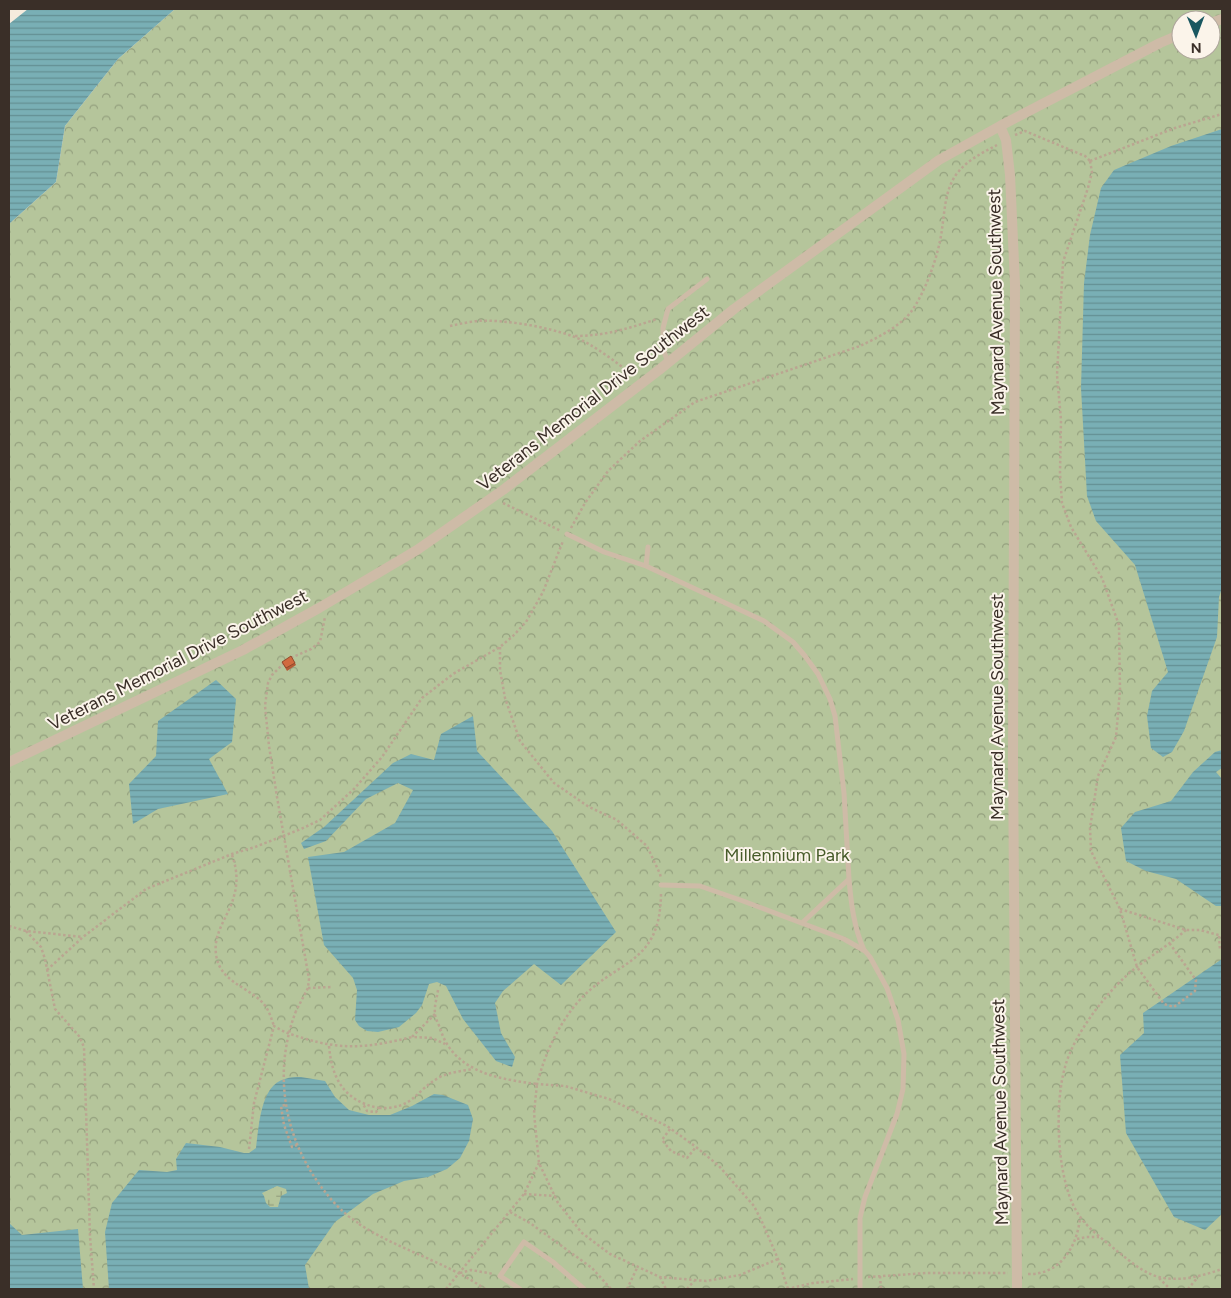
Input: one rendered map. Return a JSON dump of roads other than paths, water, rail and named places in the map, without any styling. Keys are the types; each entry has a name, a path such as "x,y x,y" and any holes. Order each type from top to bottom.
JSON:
{"street":[{"name":"Veterans Memorial Drive Southwest","path":"9,762 243,650 417,550 494,496 643,383 776,277 938,160 1171,38"},
{"name":"Maynard Avenue Southwest","path":"1000,126 1006,140 1010,175 1015,284 1013,766 1018,1289"}],"lane":[{"path":"669,363 662,349 663,328 668,309 707,279"},
{"path":"567,534 604,552 646,566 764,620 793,642 818,674 830,700 834,716 844,792 849,879 854,914 865,951"},
{"path":"646,566 648,547"},
{"path":"802,923 849,879"},
{"path":"662,884 700,886 844,939 865,951 887,988 898,1020 904,1054 903,1089 897,1114 864,1197 860,1218 860,1289"},
{"path":"520,1289 500,1276 524,1242 553,1262 584,1289"}],"water":[{"path":"28,9 175,9 118,59 65,126 56,182 9,224 9,24"},
{"path":"1222,129 1222,588 1219,597 1217,637 1184,731 1172,752 1163,757 1151,748 1147,716 1152,691 1168,672 1135,565 1096,521 1087,496 1081,388 1084,283 1090,235 1101,188 1114,170 1171,146"},
{"path":"216,680 236,699 232,742 209,759 228,794 158,809 133,824 129,784 156,756 158,721"},
{"path":"473,716 477,751 552,831 616,932 561,985 534,964 503,991 495,1003 501,1033 515,1057 512,1067 496,1061 463,1019 446,986 437,982 429,984 422,1005 416,1013 399,1027 378,1032 367,1031 359,1026 355,1020 357,990 353,978 324,945 308,857 344,852 395,823 413,790 398,783 366,799 326,841 304,849 301,843 324,827 393,763 411,754 434,760 441,734"},
{"path":"1222,750 1222,768 1216,772 1222,779 1222,906 1216,906 1176,879 1146,871 1126,861 1121,828 1135,812 1171,801 1193,772 1215,752"},
{"path":"1222,959 1222,1214 1205,1230 1174,1217 1126,1133 1120,1055 1144,1033 1143,1013"},
{"path":"299,1077 325,1081 335,1097 349,1110 369,1115 390,1115 434,1094 443,1095 468,1105 473,1119 469,1141 460,1158 447,1169 428,1177 404,1181 373,1194 335,1222 305,1265 309,1289 109,1289 105,1232 112,1203 139,1170 167,1172 177,1170 176,1159 186,1143 249,1153 256,1148 262,1108 270,1089 285,1079","holes":["277,1186 286,1189 287,1193 281,1196 278,1207 270,1207 266,1203 262,1193"]},
{"path":"9,1223 22,1235 78,1229 83,1289 9,1289"}],"park label":[{"name":"Millennium Park","path":"787,855"}]}
